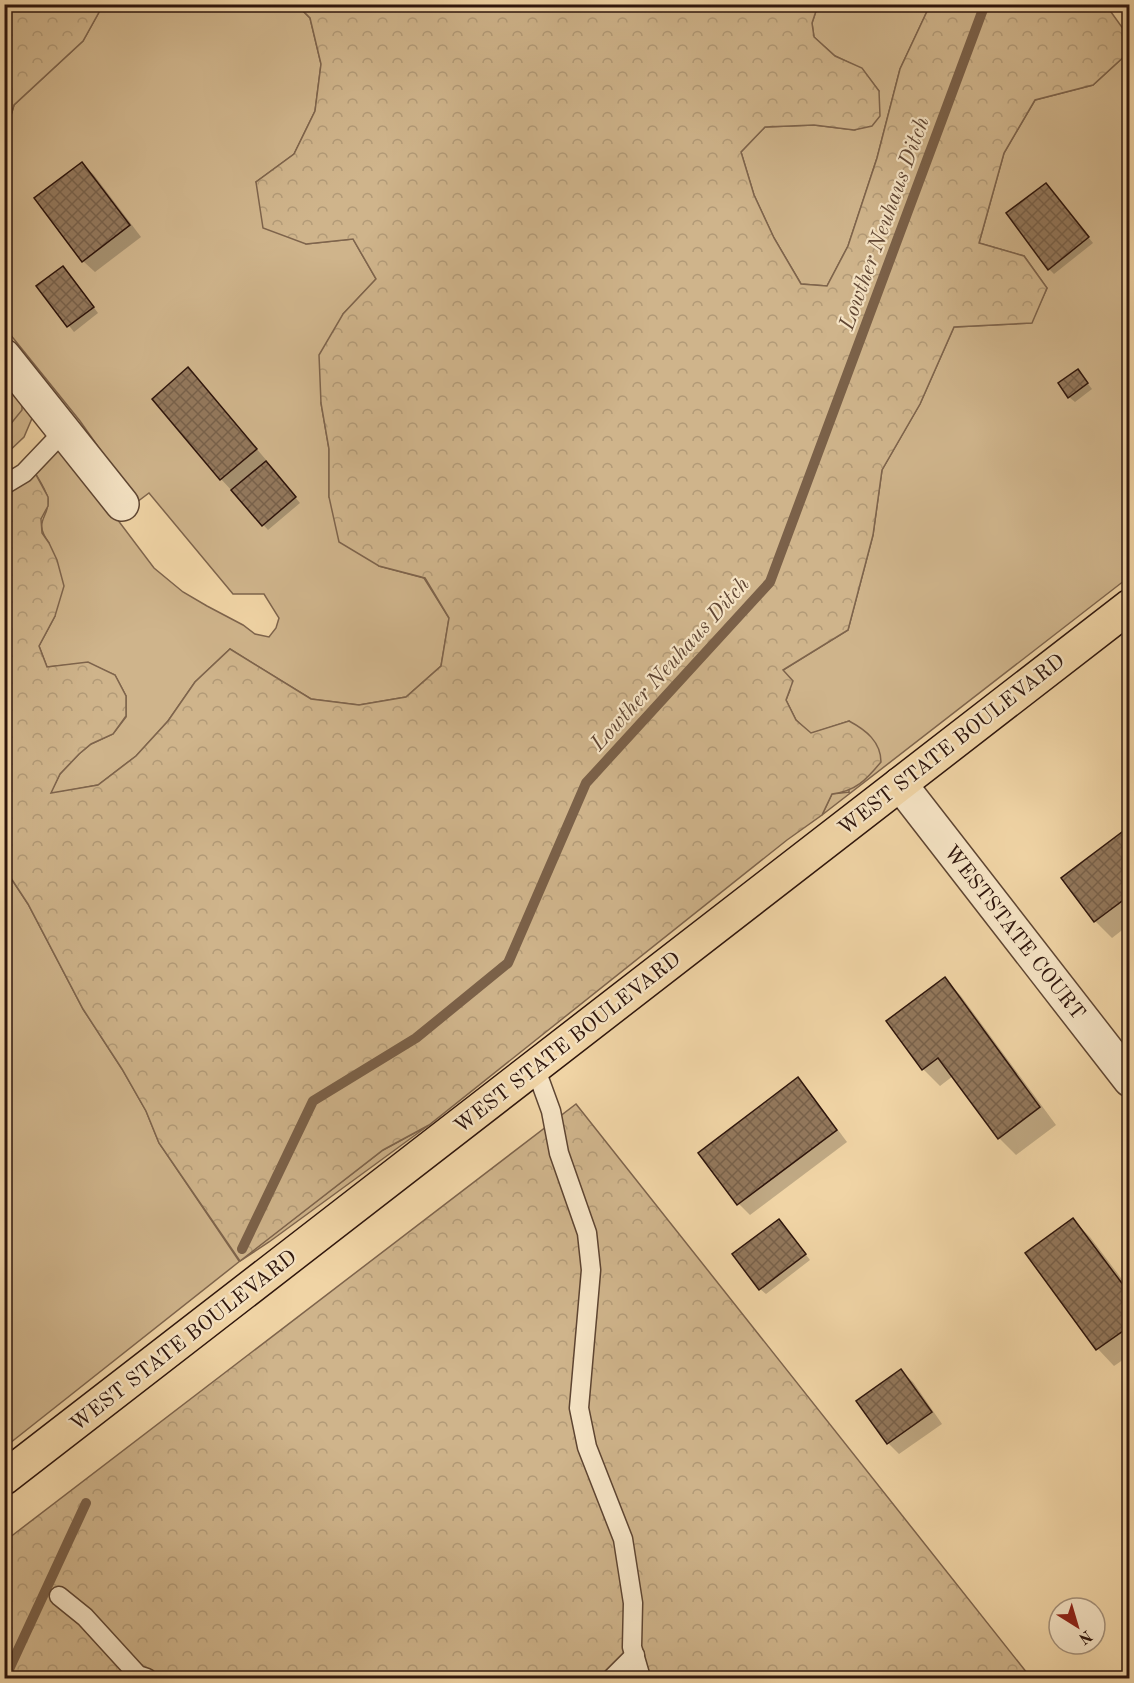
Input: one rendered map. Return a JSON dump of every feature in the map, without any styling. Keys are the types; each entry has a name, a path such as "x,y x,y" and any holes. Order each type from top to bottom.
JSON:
{"main road":[{"name":"WEST STATE BOULEVARD","path":"4,1478 1130,606"}],"street":[{"path":"4,356 122,504"},
{"name":"WESTSTATE COURT","path":"900,784 1130,1080"}],"lane":[{"path":"4,485 24,473 64,431"},
{"path":"535,1067 551,1111 559,1153 587,1233 591,1270 579,1408 587,1447 623,1539 633,1603 632,1647 641,1678"},
{"path":"59,1596 85,1617 138,1675 147,1678"},
{"path":"612,1678 634,1655"}],"green space":[{"path":"5,4 103,5 83,41 14,105 5,136"},
{"path":"822,4 930,5 900,69 877,158 848,246 827,286 801,284 774,238 754,195 741,152 765,127 814,125 855,130 879,91 862,69 835,56 814,37 812,23 817,8"},
{"path":"103,5 297,5 310,18 321,64 315,111 294,154 256,182 306,244 353,239 376,279 343,314 321,403 329,449 329,497 379,566 424,578 449,618 441,666 406,697 359,705 311,699 230,649 195,682 168,721 136,756 98,785 50,794 60,774 79,754 91,744 113,734 126,717 126,696 115,675 88,663 47,667 39,646 55,616 49,543 42,529 48,499 29,462 41,447 65,450 154,568 183,592 255,634 269,637 276,628 279,618 264,594 233,594 149,493 137,502 80,421 5,328 5,136 14,105 83,41"},
{"path":"297,5 822,5 817,8 812,23 814,37 835,56 862,68 879,91 880,116 872,126 854,130 814,125 765,127 741,152 754,195 774,238 801,284 827,286 848,246 877,158 900,69 930,5 1106,5 1129,37 1129,52 1093,85 1035,100 1004,153 979,243 1024,256 1047,288 1032,323 954,327 920,404 882,470 873,535 848,630 783,670 793,681 786,700 796,720 811,733 849,721 871,737 878,748 881,762 860,784 832,794 822,815 787,840 429,1125 383,1150 240,1261 159,1143 146,1111 83,1009 28,904 5,869 5,468 13,469 29,462 48,497 48,506 41,519 42,533 57,560 64,586 55,616 39,646 47,667 88,662 115,675 126,696 126,716 113,734 91,744 79,754 60,774 51,793 98,785 136,756 168,721 195,682 230,649 311,699 359,705 406,697 441,666 449,618 425,578 379,566 339,542 329,497 329,449 321,403 319,355 343,314 376,279 353,239 306,244 263,228 256,182 294,154 315,111 321,64 310,18"},
{"path":"1129,52 1129,577 822,815 832,794 849,792 849,721 810,734 796,720 786,700 790,690 783,670 848,630 873,535 882,470 920,404 954,327 1031,323 1047,288 1024,256 979,243 1004,153 1035,100 1093,85"},
{"path":"5,383 22,395 22,410 5,431"},
{"path":"22,395 33,416 24,437 5,455 5,431 10,427"},
{"path":"5,869 28,904 83,1009 146,1111 159,1143 239,1261 383,1150 429,1125 240,1261 5,1447"},
{"path":"576,1104 1031,1678 5,1678 5,1541"}],"building":[{"path":"82,162 130,225 82,262 34,198"},
{"path":"1046,183 1089,237 1048,270 1006,213"},
{"path":"63,266 94,307 67,327 36,286"},
{"path":"188,367 257,449 220,480 152,399"},
{"path":"1078,369 1088,383 1068,398 1058,383"},
{"path":"266,461 296,497 262,526 231,490"},
{"path":"1130,826 1130,895 1094,922 1061,878"},
{"path":"945,977 1040,1107 998,1139 938,1058 922,1070 886,1021"},
{"path":"798,1077 837,1130 737,1205 698,1153"},
{"path":"1073,1218 1130,1294 1130,1326 1096,1350 1025,1253"},
{"path":"779,1219 806,1254 759,1290 732,1254"},
{"path":"901,1369 932,1412 887,1444 856,1401"}],"waterway":[{"name":"Lowther Neuhaus Ditch","path":"242,1249 313,1101 416,1038 508,963 586,783 770,582 985,4"},
{"name":"Lowther Neuhaus Ditch","path":"5,1678 86,1503"}]}
